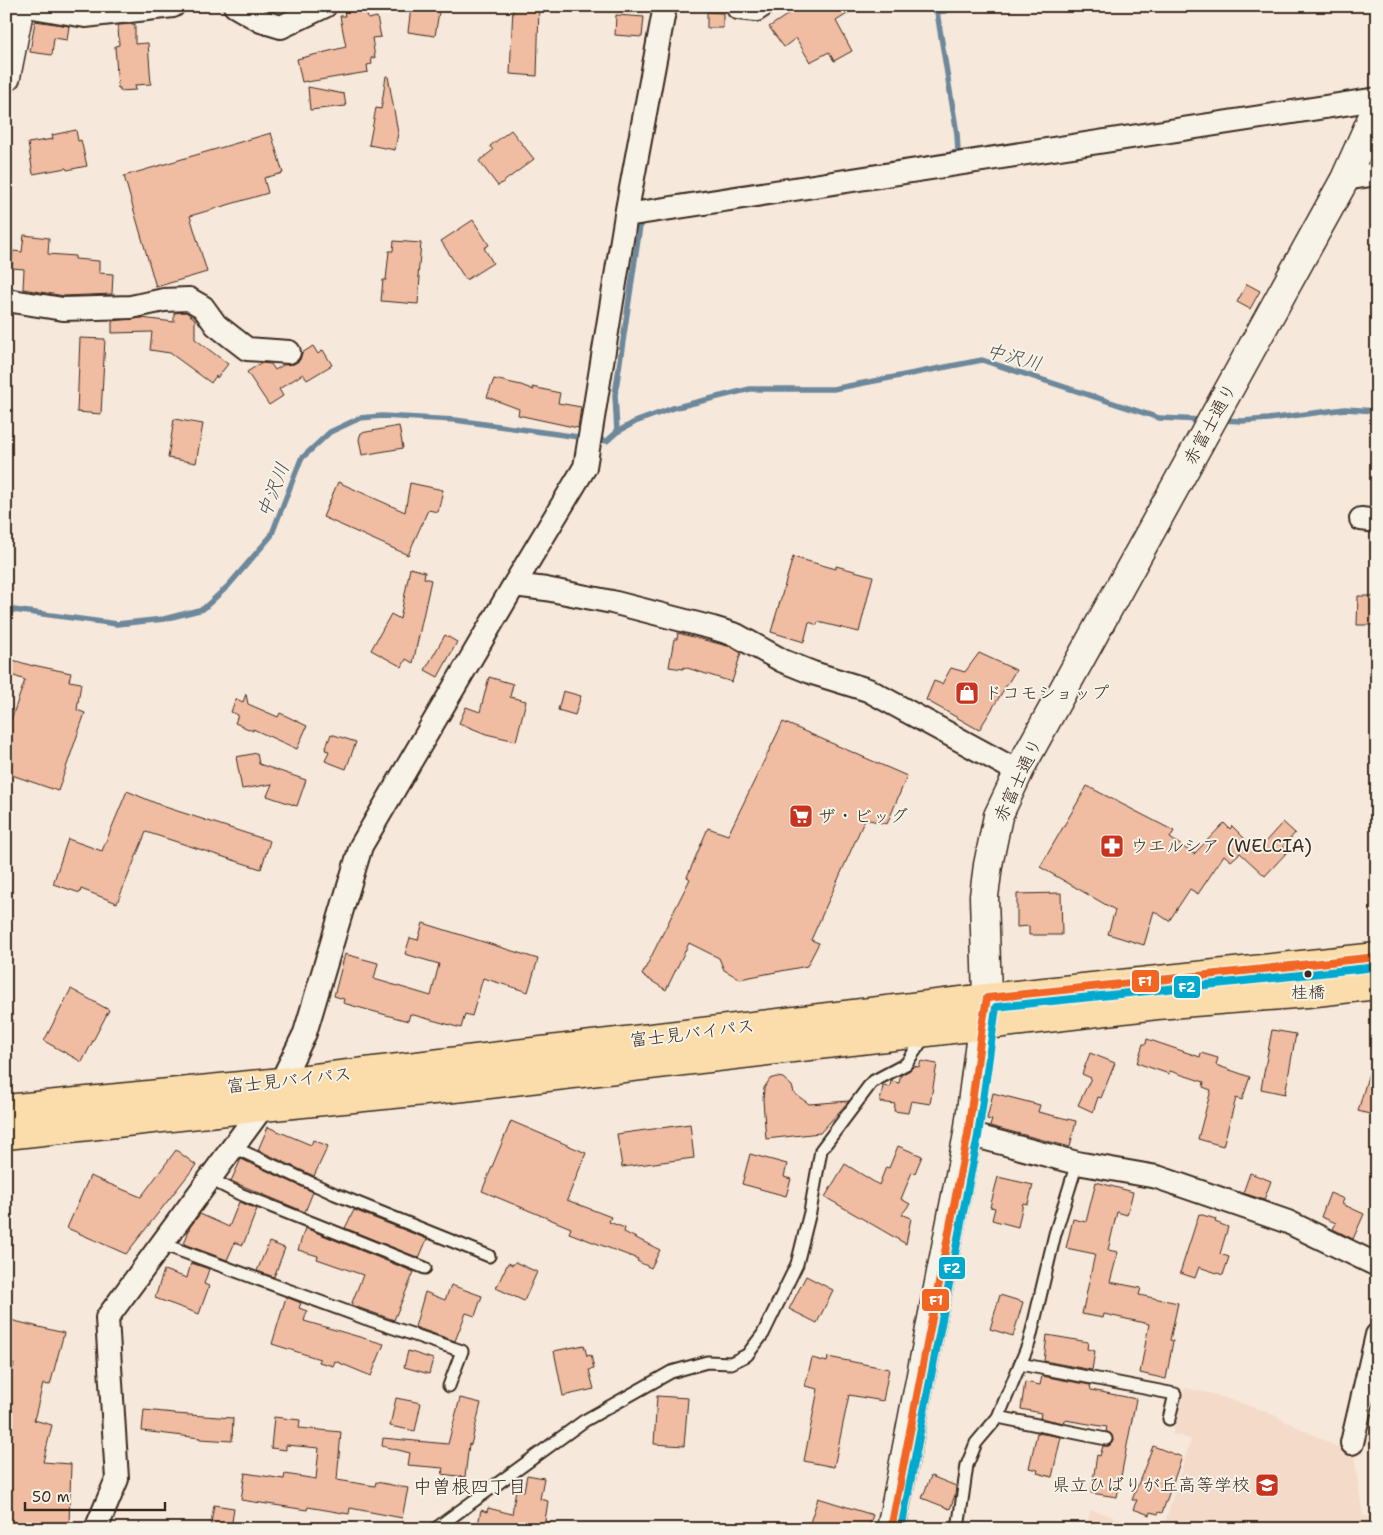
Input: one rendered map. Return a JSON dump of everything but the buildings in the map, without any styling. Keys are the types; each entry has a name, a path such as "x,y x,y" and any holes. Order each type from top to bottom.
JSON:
{"highway":[{"name":"富士見バイパス","path":"6,1109 281,1082 987,998 1377,957"},
{"name":"富士見バイパス","path":"6,1135 464,1087 1158,1005 1307,993 1377,985"}],"street":[{"path":"6,77 20,6"},
{"path":"27,6 85,16 173,6"},
{"path":"236,6 261,21 281,27 326,6"},
{"path":"96,1529 117,1479 107,1318 281,1082 305,1033 361,846 514,585 586,467 626,215 664,6"},
{"path":"736,6 738,8 756,10 762,6"},
{"path":"626,215 1377,99"},
{"name":"赤富士通り","path":"891,1529 968,1134 987,998 984,896 988,864 998,816 1019,772 1345,179 1377,107"},
{"path":"1345,179 1377,174"},
{"path":"6,300 63,309 131,307 164,300 189,299 203,307 216,325 247,349 289,352"},
{"path":"514,585 546,589 612,602 736,635 783,661 813,673 868,690 1019,772"},
{"path":"968,1134 1077,1163 1157,1177 1288,1222 1377,1265"},
{"path":"1352,1443 1377,1335"}],"lane":[{"path":"435,1529 584,1421 671,1372 707,1362 731,1363 747,1355 763,1334 797,1264 810,1212 821,1150 872,1082 906,1064 928,1032"},
{"path":"233,1147 335,1194 488,1256"},
{"path":"958,1529 968,1465 976,1443 998,1417 1029,1343 1055,1234 1077,1163"},
{"path":"210,1179 240,1194 425,1268"},
{"path":"162,1244 367,1319 462,1351 449,1386"},
{"path":"1020,1364 1174,1394 1169,1419"},
{"path":"998,1417 1106,1438"}],"shaded area":[{"name":"県立ひばりが丘高等学校","path":"1185,1388 1209,1393 1265,1411 1354,1455 1363,1515 1377,1520 1377,1529 1163,1529 1191,1439 1172,1434"},
{"name":"県立ひばりが丘高等学校","path":"1091,1510 1153,1529 1085,1529"}],"waterway":[{"name":"中沢川","path":"950,6 945,11 937,12 957,134 958,152 952,153"},
{"name":"中沢川","path":"617,432 615,395 641,219"},
{"name":"中沢川","path":"595,439 607,441 617,432 635,422 673,408 750,389 833,389 982,360 1159,418 1203,420"},
{"name":"中沢川","path":"1222,420 1268,419 1345,409 1377,411"},
{"name":"中沢川","path":"6,609 117,624 164,619 203,609 228,586 271,536 301,459 330,432 360,418 382,416 455,420 586,438"}],"transit line":[{"name":"F1","path":"891,1529 968,1134 987,998 1377,957"},
{"name":"F2","path":"901,1529 978,1136 996,1007 1377,967"}],"place":[{"name":"ドコモショップ","path":"967,693"},
{"name":"ザ・ビッグ","path":"801,816"},
{"name":"ウエルシア (WELCIA)","path":"1112,846"},
{"name":"桂橋","path":"1308,974"},
{"name":"県立ひばりが丘高等学校","path":"1267,1485"}],"district":[{"name":"中曽根四丁目","path":"470,1486"}]}
